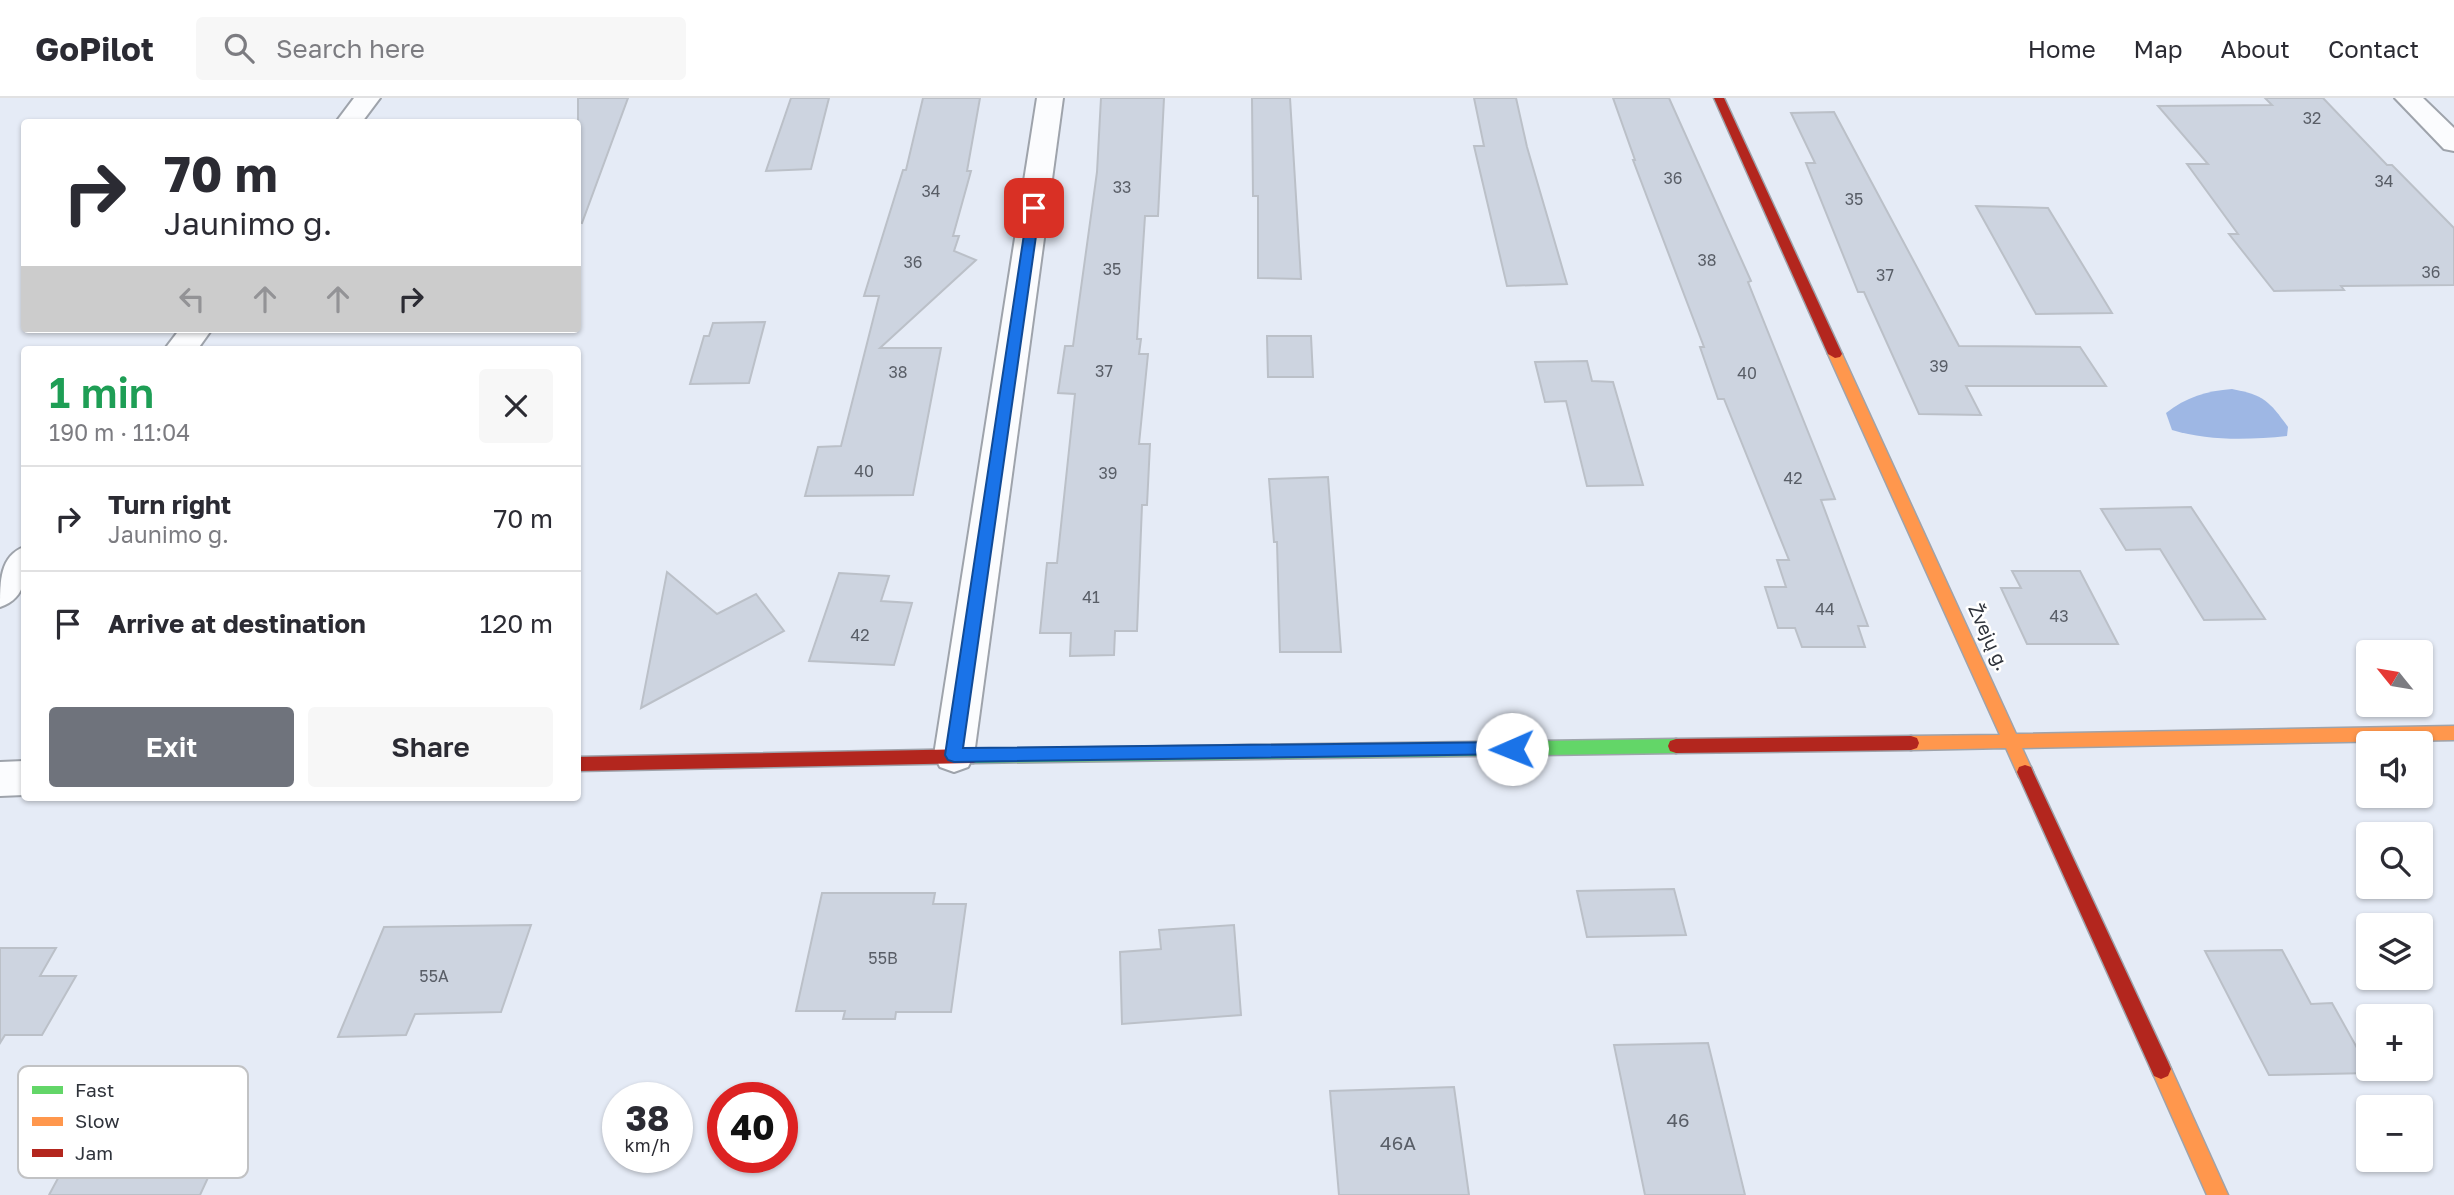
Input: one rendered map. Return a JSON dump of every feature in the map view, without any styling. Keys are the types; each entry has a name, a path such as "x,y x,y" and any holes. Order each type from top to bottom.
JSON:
{"street":[{"path":"351,119 367,98"},
{"path":"954,755 1050,98"},
{"name":"Žvejų g.","path":"1719,98 2218,1195"},
{"path":"2408,98 2454,143"},
{"path":"0,593 21,564"},
{"path":"581,764 954,755 2014,743 2454,733"},
{"path":"0,779 21,778"}],"water":[{"path":"2232,389 2265,400 2288,427 2287,436 2229,439 2172,430 2166,413 2174,407 2197,396"}],"building":[{"path":"578,98 628,98 582,223 581,119 578,119"},
{"path":"791,98 829,98 811,169 766,171"},
{"path":"923,98 980,98 967,171 971,171 953,236 959,236 954,251 976,260 880,348 941,348 913,495 805,496 818,447 841,446 879,296 864,296 903,170 906,170"},
{"path":"1101,98 1164,98 1158,216 1145,216 1137,339 1141,339 1139,354 1148,354 1139,444 1150,444 1147,505 1142,505 1137,631 1115,631 1114,655 1070,656 1071,633 1040,633 1047,563 1057,563 1075,394 1058,393 1065,346 1073,346 1097,172"},
{"path":"1252,98 1290,98 1301,279 1258,278 1258,196 1253,196"},
{"path":"1474,98 1516,98 1527,147 1567,284 1507,286 1474,146 1484,146"},
{"path":"1613,98 1669,98 1751,281 1748,282 1835,499 1821,500 1868,626 1858,626 1865,647 1802,647 1795,628 1778,628 1765,587 1786,587 1777,560 1789,560 1724,399 1718,399 1700,347 1704,347 1633,160"},
{"path":"2265,98 2323,98 2387,165 2392,165 2454,228 2454,285 2341,286 2344,290 2274,291 2229,234 2238,234 2187,164 2208,164 2158,106 2272,105"},
{"path":"1834,112 1959,346 2080,347 2106,386 1966,386 1981,415 1919,414 1864,292 1858,292 1806,163 1815,163 1791,113"},
{"path":"1976,206 2048,208 2112,313 2036,314"},
{"path":"765,322 749,383 690,384 704,336 709,336 713,323"},
{"path":"1267,336 1311,336 1313,377 1268,377"},
{"path":"1587,361 1592,381 1613,382 1643,485 1587,486 1566,401 1545,402 1535,362"},
{"path":"1328,477 1341,652 1280,652 1277,542 1274,542 1269,479"},
{"path":"2191,507 2265,619 2204,620 2160,549 2126,550 2101,509"},
{"path":"2012,571 2080,571 2118,644 2027,644 2001,588 2021,588"},
{"path":"667,572 717,614 756,594 784,631 641,708"},
{"path":"839,573 889,576 881,601 912,603 894,665 809,661"},
{"path":"1674,889 1686,935 1587,937 1577,891"},
{"path":"822,893 935,893 933,904 966,904 951,1012 896,1012 895,1019 843,1019 845,1011 796,1011"},
{"path":"531,925 501,1012 415,1014 406,1035 338,1037 384,927"},
{"path":"1234,925 1241,1015 1122,1024 1120,952 1161,949 1159,930"},
{"path":"0,948 56,948 40,976 76,976 42,1035 5,1035 0,1043"},
{"path":"2282,950 2311,1004 2332,1003 2356,1046 2356,1073 2269,1075 2205,951"},
{"path":"1708,1043 1745,1195 1645,1195 1614,1045"},
{"path":"1454,1087 1469,1195 1339,1195 1330,1091"},
{"path":"58,1178 208,1178 200,1195 49,1195"}],"traffic: fast":[{"path":"973,756 1676,746"}],"traffic: slow":[{"path":"1835,354 2025,772"},
{"path":"1911,743 2454,733"},
{"path":"2161,1069 2218,1195"}],"traffic: jam":[{"path":"1719,98 1835,354"},
{"path":"1676,746 1911,743"},
{"path":"581,764 973,756"},
{"path":"2025,772 2161,1069"}],"route":[{"path":"1034,208 954,755 1512,749"}]}
